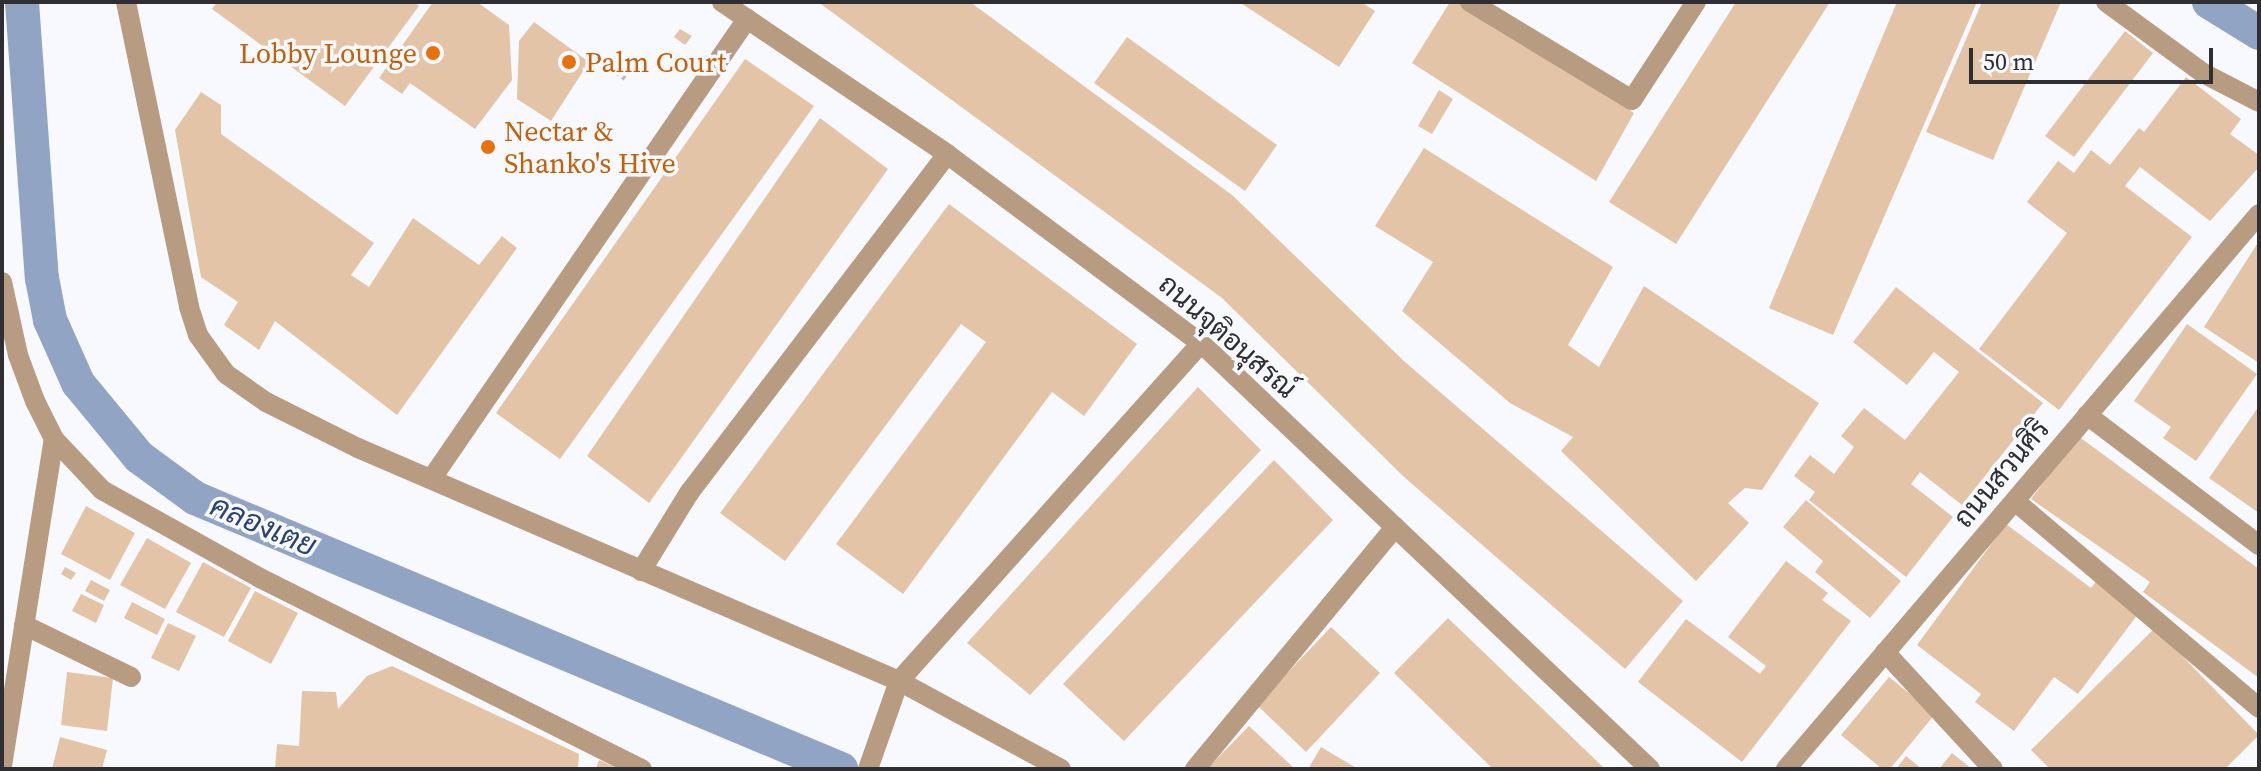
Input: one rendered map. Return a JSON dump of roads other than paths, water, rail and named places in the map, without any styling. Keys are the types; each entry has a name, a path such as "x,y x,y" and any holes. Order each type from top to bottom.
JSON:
{"street":[{"path":"126,2 189,307 211,357 266,402 641,571 899,681 1061,769"},
{"name":"ถนนจุติอนุสรณ์","path":"722,2 947,154 1201,343 1650,769"},
{"path":"1470,2 1632,100 1696,2"},
{"path":"2106,2 2203,73 2259,102"},
{"path":"432,478 747,19"},
{"path":"641,571 689,493 947,154"},
{"name":"ถนนสวนศิริ","path":"1786,769 2259,214"},
{"path":"2,282 18,355 54,439 88,478 144,517 530,717 642,769"},
{"path":"868,769 899,681 1201,343"},
{"path":"2087,415 2259,545"},
{"path":"2,766 54,439"},
{"path":"2015,501 2259,708"},
{"path":"1195,769 1395,527"},
{"path":"24,625 131,677"},
{"path":"1885,652 1993,769"}],"waterway":[{"name":"คลองเตย","path":"22,2 42,278 50,320 78,383 139,457 195,498 841,769"},
{"name":"คลองเตย","path":"2209,2 2259,33"}],"place":[{"name":"Lobby Lounge","path":"433,53"},
{"name":"Palm Court","path":"569,62"},
{"name":"Nectar & Shanko's Hive","path":"488,147"}]}
